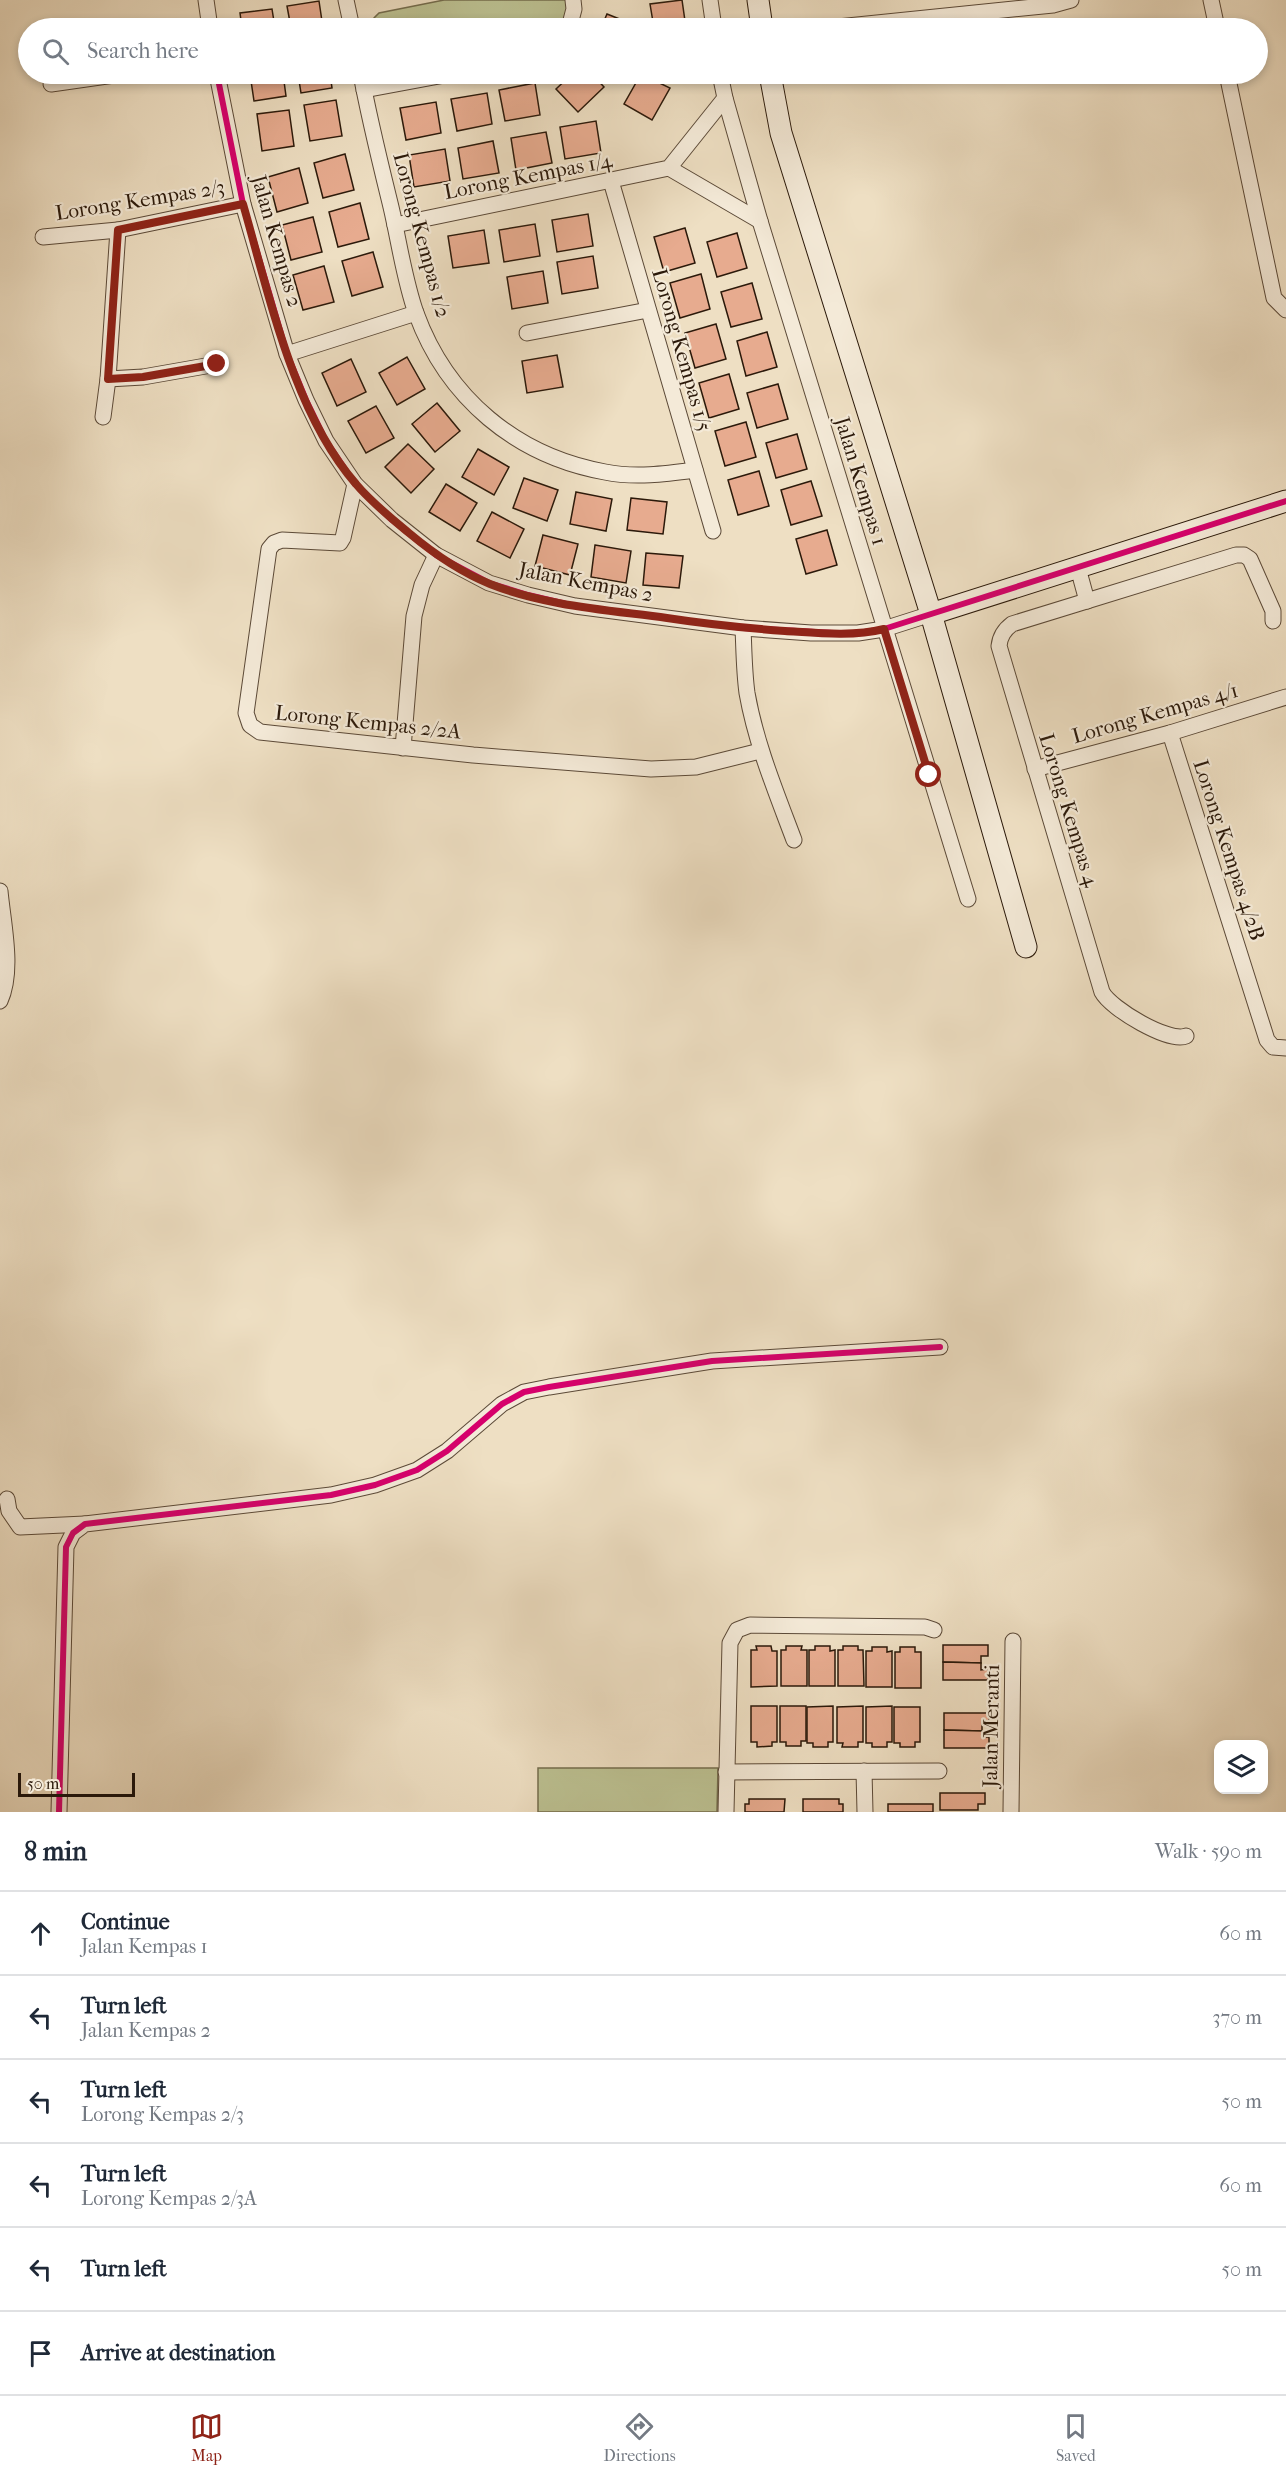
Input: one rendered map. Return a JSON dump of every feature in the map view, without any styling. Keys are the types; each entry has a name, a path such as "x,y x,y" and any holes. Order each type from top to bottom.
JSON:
{"street":[{"path":"206,0 209,18"},
{"path":"347,0 350,18"},
{"path":"572,18 573,0"},
{"path":"710,0 713,18"},
{"path":"758,0 761,18"},
{"path":"926,18 1053,5 1071,0"},
{"path":"1211,0 1215,18"},
{"name":"Jalan Kempas 2","path":"219,84 243,204 287,354 306,400 326,441 355,484 392,520 436,555 489,584 528,595 575,606 743,628 858,633 884,629 931,614"},
{"name":"Lorong Kempas 1/2","path":"363,84 416,313 440,363 471,403 504,433 557,459 605,472 649,476 695,470"},
{"path":"364,90 396,84"},
{"name":"Jalan Kempas 1","path":"722,84 760,221 968,899"},
{"path":"772,84 781,133 931,614 1026,947"},
{"path":"1229,84 1274,298 1286,310"},
{"path":"725,98 669,168 760,221"},
{"name":"Lorong Kempas 1/4","path":"395,225 669,168"},
{"name":"Lorong Kempas 1/5","path":"611,181 713,531"},
{"name":"Lorong Kempas 2/3","path":"43,237 118,230 243,204"},
{"path":"103,417 108,379 118,230"},
{"path":"527,333 648,310"},
{"path":"287,354 416,313"},
{"path":"108,379 143,377 217,364"},
{"name":"Lorong Kempas 2/2A","path":"355,484 340,543 282,540 274,543 269,549 246,713 250,725 260,732 403,748 651,769 696,767 760,751"},
{"path":"931,614 1286,501"},
{"path":"403,748 414,616 422,585 436,555"},
{"name":"Lorong Kempas 4","path":"1186,1036 1175,1038 1120,1012 1106,999 1099,984 1035,769 999,646 1000,640 1006,628 1012,624 1236,555 1244,555 1250,559 1273,611 1273,621"},
{"path":"1078,568 1087,601"},
{"path":"743,628 747,692 760,751 794,840"},
{"name":"Lorong Kempas 4/1","path":"1035,769 1170,733 1286,697"},
{"name":"Lorong Kempas 4/2B","path":"1170,733 1267,1040 1280,1047"},
{"path":"0,891 7,973 6,988 0,1001"},
{"path":"7,1499 9,1511 20,1527 85,1524 331,1495 375,1485 417,1470 447,1451 502,1404 524,1392 712,1361 940,1347"},
{"path":"59,1812 66,1547 73,1533 85,1524"},
{"path":"726,1812 730,1643 737,1630 750,1625 925,1627 934,1630"},
{"name":"Jalan Meranti","path":"1011,1812 1013,1641"},
{"path":"864,1771 865,1812"},
{"path":"726,1772 939,1771"}],"green space":[{"path":"444,0 569,0 568,18 374,18 379,13"},
{"path":"538,1768 718,1768 717,1812 538,1812"}],"building":[{"path":"682,0 685,18 652,18 650,4"},
{"path":"319,1 322,18 289,18 287,6"},
{"path":"272,9 273,18 241,18 240,13"},
{"path":"607,14 617,18 605,18"},
{"path":"251,84 284,84 286,96 254,101"},
{"path":"300,84 331,84 332,88 301,93"},
{"path":"535,84 540,115 505,121 499,90"},
{"path":"561,84 601,84 604,87 578,112 556,89"},
{"path":"635,84 662,84 670,88 652,120 624,104"},
{"path":"487,93 492,124 457,131 451,99"},
{"path":"336,100 342,136 310,141 304,105"},
{"path":"436,102 441,133 406,140 400,108"},
{"path":"289,110 294,146 262,151 257,114"},
{"path":"596,121 601,153 565,159 560,127"},
{"path":"546,132 552,163 516,170 511,138"},
{"path":"493,141 499,173 463,179 458,148"},
{"path":"445,149 450,181 414,187 409,155"},
{"path":"345,154 354,190 323,198 314,163"},
{"path":"299,168 308,203 277,212 268,177"},
{"path":"360,203 369,239 338,247 329,212"},
{"path":"588,214 593,246 557,252 552,220"},
{"path":"313,217 322,252 291,260 282,225"},
{"path":"535,224 540,256 504,262 499,230"},
{"path":"685,228 695,263 664,272 654,237"},
{"path":"484,230 489,263 453,268 448,236"},
{"path":"737,233 747,268 717,277 707,242"},
{"path":"373,252 383,287 352,296 342,261"},
{"path":"593,256 598,288 562,294 557,262"},
{"path":"324,266 334,302 303,310 293,275"},
{"path":"543,271 548,303 512,309 507,277"},
{"path":"701,274 710,309 680,318 670,283"},
{"path":"752,283 762,319 731,327 721,292"},
{"path":"716,324 726,359 695,368 685,333"},
{"path":"767,332 777,367 746,376 737,341"},
{"path":"557,355 563,387 527,393 522,361"},
{"path":"407,357 425,389 397,405 379,373"},
{"path":"351,359 366,392 337,406 322,373"},
{"path":"729,374 739,409 709,418 699,383"},
{"path":"778,384 788,419 757,428 747,393"},
{"path":"437,403 460,431 435,452 412,424"},
{"path":"376,406 394,438 366,453 348,421"},
{"path":"746,422 756,457 725,466 715,431"},
{"path":"797,434 807,469 776,478 766,443"},
{"path":"408,444 434,469 411,493 385,467"},
{"path":"478,449 509,467 494,495 462,477"},
{"path":"759,471 769,506 738,515 728,480"},
{"path":"524,478 558,490 547,521 513,508"},
{"path":"811,481 822,516 791,525 781,490"},
{"path":"446,484 477,503 460,531 429,512"},
{"path":"576,492 612,499 606,531 570,524"},
{"path":"631,498 667,502 663,534 627,530"},
{"path":"492,512 524,529 510,558 477,541"},
{"path":"827,530 837,565 806,574 796,539"},
{"path":"543,535 578,544 570,575 535,566"},
{"path":"595,545 631,551 626,583 591,577"},
{"path":"646,553 683,556 679,588 643,585"},
{"path":"943,1645 988,1645 988,1656 981,1656 981,1663 943,1662"},
{"path":"756,1646 771,1646 772,1651 777,1651 777,1686 751,1687 751,1650 757,1650"},
{"path":"786,1646 802,1646 801,1650 807,1650 807,1686 781,1686 781,1650 786,1650"},
{"path":"815,1646 830,1646 830,1651 835,1650 835,1686 809,1686 809,1650 815,1650"},
{"path":"843,1646 858,1646 858,1650 863,1650 864,1686 838,1686 838,1650 843,1650"},
{"path":"872,1647 887,1647 887,1652 892,1651 892,1687 866,1687 866,1651 872,1651"},
{"path":"900,1647 915,1647 915,1652 921,1652 921,1688 895,1688 895,1652 900,1652"},
{"path":"943,1662 981,1663 981,1670 988,1669 988,1680 943,1680"},
{"path":"751,1706 777,1706 777,1742 772,1742 772,1746 757,1747 757,1742 751,1742"},
{"path":"780,1706 806,1706 806,1741 801,1741 801,1746 786,1746 786,1742 780,1742"},
{"path":"833,1706 833,1742 828,1742 828,1747 813,1747 813,1743 807,1743 807,1707"},
{"path":"863,1706 863,1742 858,1742 858,1747 842,1747 843,1743 837,1743 837,1707"},
{"path":"892,1706 892,1742 887,1742 887,1747 872,1747 872,1743 866,1743 866,1707"},
{"path":"894,1707 920,1707 920,1742 915,1742 915,1747 900,1747 900,1743 894,1743"},
{"path":"944,1713 989,1713 989,1724 982,1724 982,1731 944,1730"},
{"path":"944,1730 982,1731 982,1737 989,1737 989,1748 944,1748"},
{"path":"940,1793 985,1793 985,1804 978,1804 978,1810 940,1810"},
{"path":"749,1799 785,1799 784,1812 745,1812 745,1804 749,1804"},
{"path":"803,1799 839,1799 839,1804 843,1804 843,1812 803,1812"},
{"path":"888,1804 933,1804 933,1812 888,1812"}],"cycle path":[{"path":"219,84 243,204 287,354 326,441 355,484 392,520 436,555 489,583 575,606 743,628 858,633 884,629 1286,501"},
{"path":"59,1812 66,1547 73,1533 85,1524 331,1495 375,1485 417,1470 447,1451 502,1404 524,1392 712,1361 940,1347"}],"route":[{"path":"217,364 143,377 108,379 118,230 243,204 287,354 326,441 355,484 392,520 436,555 489,584 575,606 743,628 811,633 858,633 884,629 929,775"}]}
